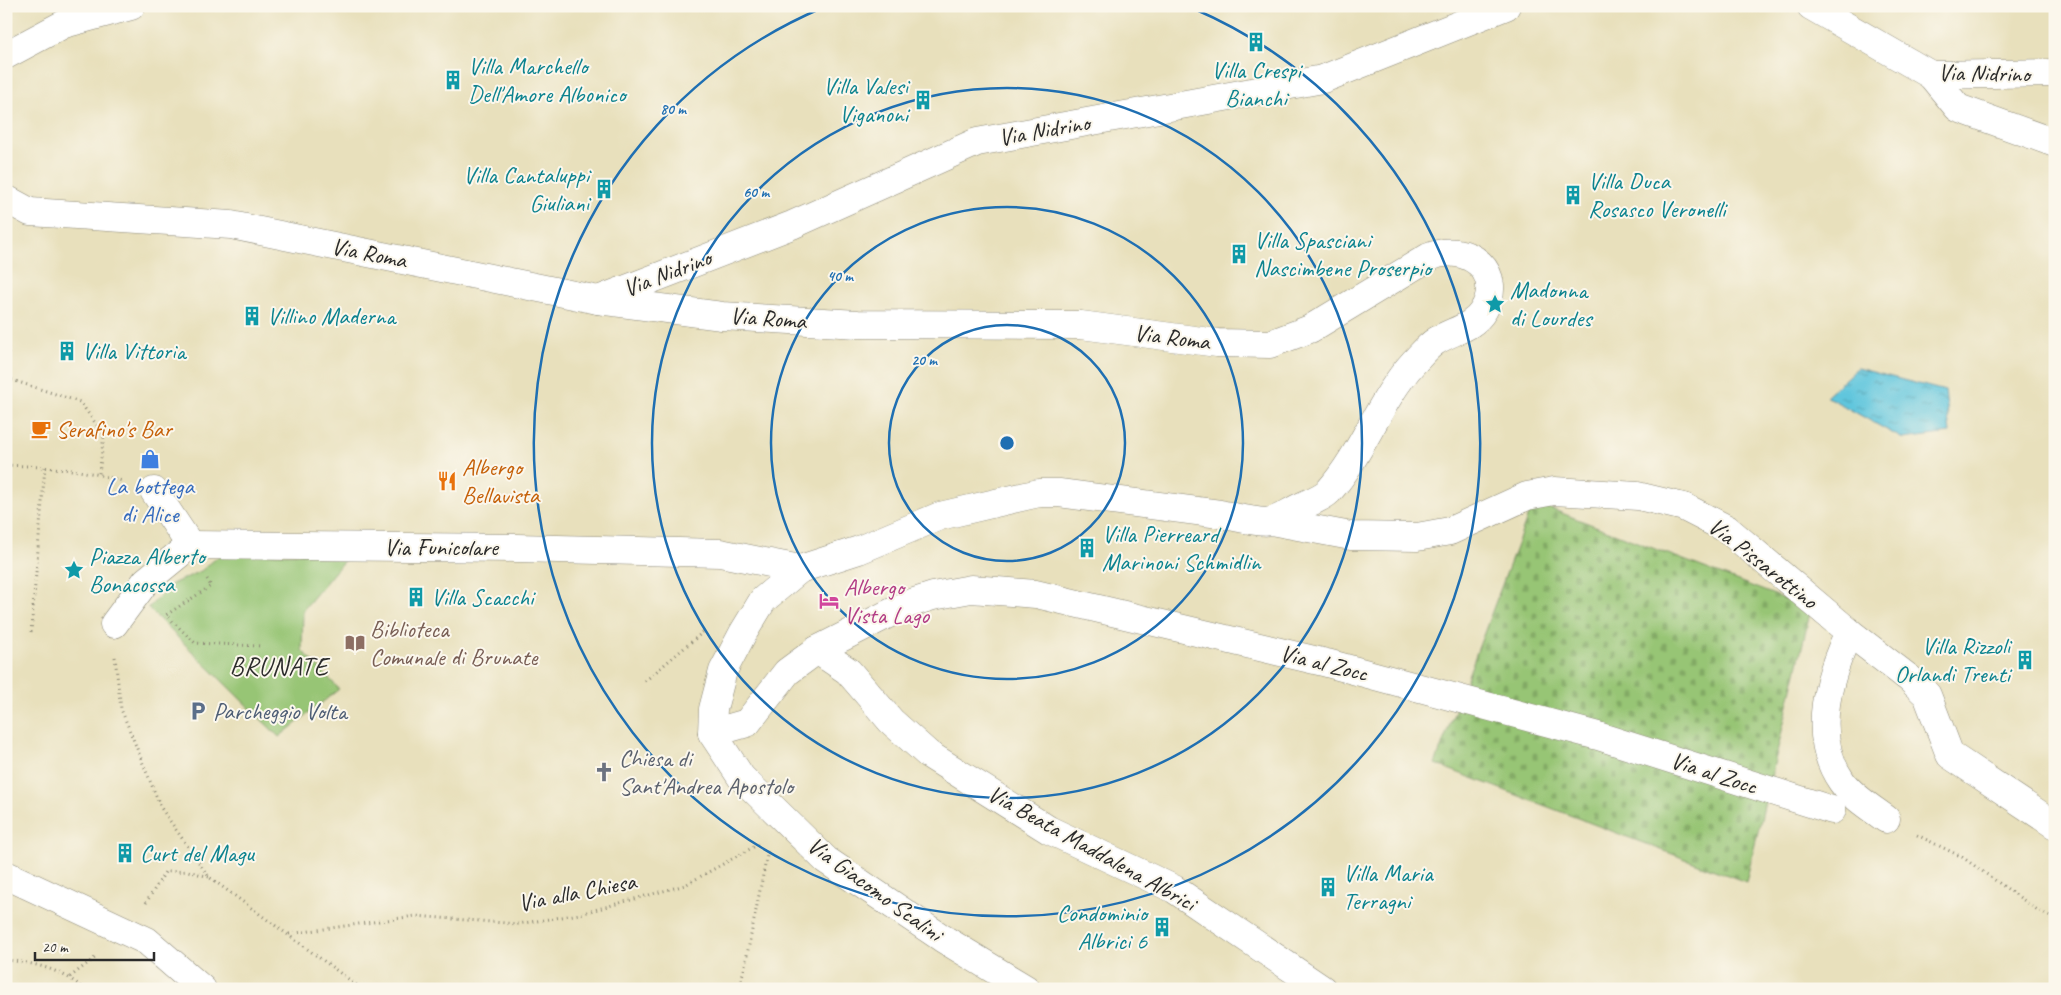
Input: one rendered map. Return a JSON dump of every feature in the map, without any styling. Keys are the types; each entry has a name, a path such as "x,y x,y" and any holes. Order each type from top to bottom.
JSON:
{"street":[{"path":"6,55 64,24 131,6"},
{"name":"Via Nidrino","path":"598,300 792,225 977,142 1323,79 1506,6"},
{"name":"Via Nidrino","path":"1811,6 1931,75 2055,73"},
{"path":"1931,75 1958,108 2055,143"},
{"name":"Via Roma","path":"6,199 30,212 231,225 598,300 722,316 858,324 1081,325 1217,343 1270,344 1310,329 1442,252 1455,251 1468,254 1478,262 1486,273 1489,286 1488,299 1483,312 1474,322 1436,341 1413,363 1390,395 1355,454 1328,492 1271,522"},
{"name":"Via Pissarottino","path":"1271,522 1351,536 1417,537 1450,531 1527,496 1554,491 1638,496 1684,507 1727,529 1927,695 1950,754 2055,826"},
{"path":"114,624 146,581 190,545 154,492"},
{"path":"817,650 787,672 747,723 712,733 713,709 723,671 763,600 800,569 859,550 940,516 1040,493 1059,493 1271,522"},
{"name":"Via Funicolare","path":"190,545 517,548 720,553 800,569"},
{"name":"Via al Zocc","path":"817,650 908,604 933,596 971,589 1036,594 1326,663 1598,736 1832,810"},
{"path":"1850,632 1836,659 1830,681 1826,704 1827,748 1834,768 1843,783 1886,819"},
{"name":"Via Beata Maddalena Albrici","path":"817,650 848,671 891,721 928,754 1049,830 1174,889 1322,989"},
{"name":"Via Giacomo Scalini","path":"712,733 741,778 826,860 942,938 1026,989"},
{"path":"6,875 147,941 202,989"}],"path":[{"path":"6,302 9,379 80,402 104,435 100,474"},
{"path":"6,465 45,467 100,474 154,492"},
{"path":"31,632 45,467"},
{"path":"190,545 201,571 212,586 166,615 195,643 261,646"},
{"path":"114,624 121,709 161,808 209,877"},
{"path":"1886,819 1962,857 2039,911 2055,919"},
{"name":"Via alla Chiesa","path":"289,934 414,916 518,924 580,914 686,885 762,842"},
{"path":"738,989 744,970 768,847"},
{"path":"128,932 166,872 188,871 209,877 362,989"},
{"path":"6,960 35,963 70,977 84,989"}],"green space":[{"path":"1533,502 1811,609 1746,882 1435,764"},
{"path":"351,552 303,610 302,650 339,689 279,737 148,608 172,584 201,571 220,555"}],"water":[{"path":"1857,368 1945,391 1950,433 1903,439 1826,396"}],"place":[{"name":"Villa Crespi Bianchi","path":"1256,42"},
{"name":"Villa Marchello Dell'Amore Albonico","path":"453,80"},
{"name":"Villa Valesi Viganoni","path":"923,100"},
{"name":"Villa Cantaluppi Giuliani","path":"604,189"},
{"name":"Villa Duca Rosasco Veronelli","path":"1573,195"},
{"name":"Villa Spasciani Nascimbene Proserpio","path":"1239,254"},
{"name":"Madonna di Lourdes","path":"1495,304"},
{"name":"Villino Maderna","path":"252,316"},
{"name":"Villa Vittoria","path":"67,351"},
{"name":"Serafino's Bar","path":"41,429"},
{"name":"La bottega di Alice","path":"150,459"},
{"name":"Albergo Bellavista","path":"447,481"},
{"name":"Villa Pierreard Marinoni Schmidlin","path":"1087,548"},
{"name":"Piazza Alberto Bonacossa","path":"74,570"},
{"name":"Villa Scacchi","path":"416,597"},
{"name":"Albergo Vista Lago","path":"829,601"},
{"name":"Biblioteca Comunale di Brunate","path":"355,643"},
{"name":"Villa Rizzoli Orlandi Trenti","path":"2025,660"},
{"name":"Parcheggio Volta","path":"198,711"},
{"name":"Chiesa di Sant'Andrea Apostolo","path":"604,772"},
{"name":"Curt del Magu","path":"125,853"},
{"name":"Villa Maria Terragni","path":"1328,887"},
{"name":"Condominio Albrici 6","path":"1162,927"}],"district":[{"name":"BRUNATE","path":"279,666"}]}
